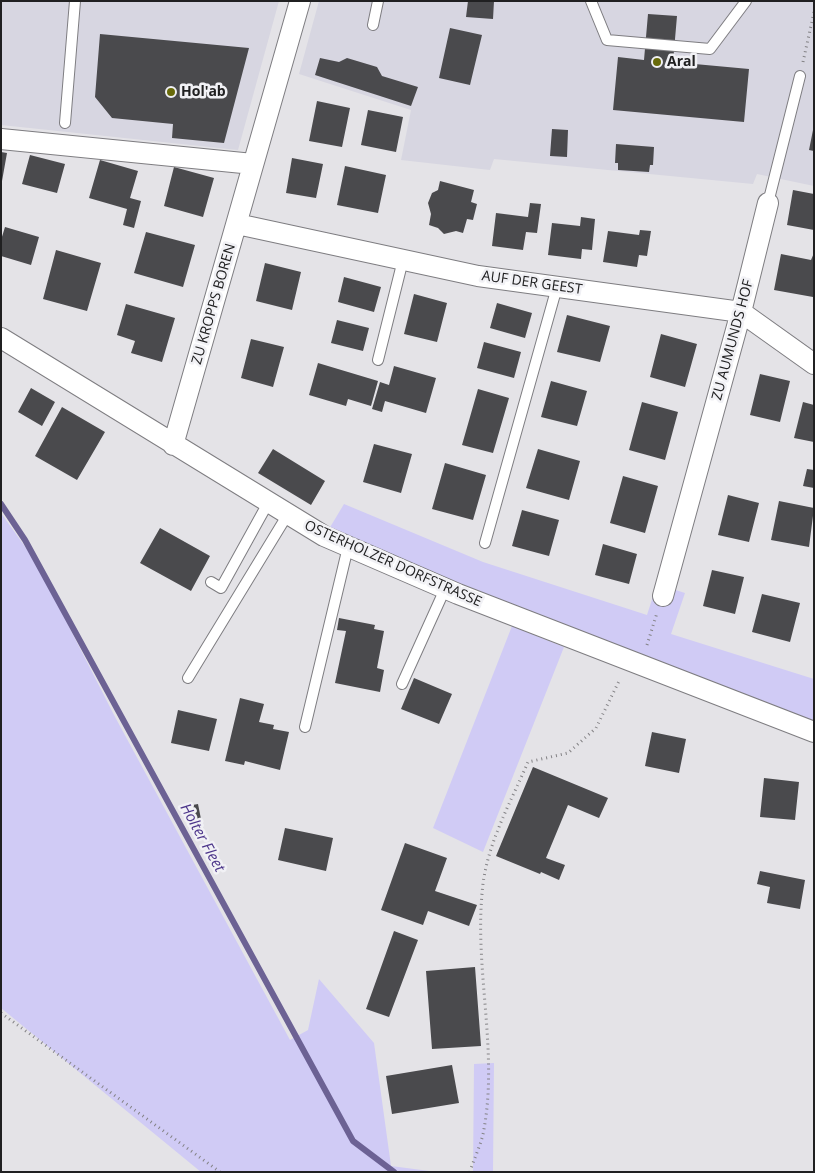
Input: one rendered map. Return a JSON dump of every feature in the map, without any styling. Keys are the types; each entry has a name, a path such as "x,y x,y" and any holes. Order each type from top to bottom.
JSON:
{"street":[{"name":"ZU KROPPS BOREN","path":"173,444 300,1"},
{"path":"1,138 253,164"},
{"name":"ZU AUMUNDS HOF","path":"663,596 742,312 768,203"},
{"name":"AUF DER GEEST","path":"237,224 478,276 742,312 814,364"},
{"name":"OSTERHOLZER DORFSTRASSE","path":"1,338 268,503 348,547 445,589 814,732"}],"lane":[{"path":"64,123 76,1"},
{"path":"373,25 378,1"},
{"path":"591,1 607,40 710,49 746,1"},
{"name":"ZU AUMUNDS HOF","path":"768,203 800,76"},
{"path":"378,360 403,260"},
{"path":"484,543 557,287"},
{"path":"211,582 221,588 268,503"},
{"path":"188,678 288,514"},
{"path":"305,727 348,547"},
{"path":"402,684 445,589"}],"path":[{"path":"800,76 814,12"},
{"path":"470,1172 484,1130 489,1074 482,964 482,894 488,855 528,762 568,753 596,728 635,663 663,596"},
{"path":"1,1013 220,1172"}],"shaded area":[{"path":"1,1 279,1 238,150 1,125"},
{"path":"319,1 814,1 814,186 757,174 753,184 494,159 490,170 401,160 411,110 299,74"},
{"path":"344,504 483,562 647,615 657,584 685,593 671,634 814,679 814,724 542,620 329,529"},
{"path":"1,513 36,562 114,715 290,1040 308,1030 319,979 374,1043 391,1166 437,1172 201,1172 1,1008"},
{"path":"512,626 564,647 483,852 433,828"},
{"path":"494,1063 493,1172 473,1172 474,1064"}],"building":[{"path":"468,1 494,1 493,19 466,17"},
{"path":"648,14 677,16 673,62 749,69 744,122 613,110 618,57 644,60"},
{"path":"450,28 482,35 470,85 439,78"},
{"path":"100,34 249,48 224,143 172,138 173,124 112,118 95,97"},
{"path":"320,58 339,62 347,58 377,67 382,76 418,87 411,106 315,75"},
{"path":"317,101 350,108 342,147 309,141"},
{"path":"368,110 403,117 396,152 361,145"},
{"path":"552,129 568,130 567,157 550,156"},
{"path":"814,130 814,151 809,150"},
{"path":"616,144 654,147 653,165 650,165 649,172 618,170 618,163 615,163"},
{"path":"1,152 7,153 2,181 1,181"},
{"path":"30,155 65,164 57,193 22,184"},
{"path":"292,158 323,164 316,198 286,193"},
{"path":"100,160 138,171 130,198 141,201 134,228 123,225 127,209 89,198"},
{"path":"345,166 386,175 378,213 337,205"},
{"path":"174,167 214,178 203,217 164,206"},
{"path":"440,181 474,190 471,202 477,204 473,220 467,219 463,233 456,231 444,234 438,228 429,225 431,214 428,203 432,193 438,190"},
{"path":"793,190 814,194 814,230 787,225"},
{"path":"530,203 541,204 537,233 526,232 523,250 492,246 496,213 528,217"},
{"path":"581,217 595,219 592,250 582,249 581,259 548,255 552,223 580,226"},
{"path":"5,227 39,237 31,265 1,256 1,240"},
{"path":"640,230 651,231 647,256 639,255 637,267 603,262 608,231 639,235"},
{"path":"146,232 195,245 183,287 134,273"},
{"path":"56,250 101,263 87,311 43,299"},
{"path":"814,253 813,297 774,290 781,254 811,260"},
{"path":"265,263 301,272 292,310 256,301"},
{"path":"344,277 381,287 374,312 338,302"},
{"path":"414,294 447,303 437,342 404,334"},
{"path":"497,303 532,313 525,338 490,328"},
{"path":"126,304 175,318 162,362 131,353 135,341 117,335"},
{"path":"567,315 610,326 600,362 557,352"},
{"path":"337,320 369,328 363,351 331,343"},
{"path":"661,334 697,344 685,387 650,377"},
{"path":"251,339 284,347 273,387 241,378"},
{"path":"484,342 521,352 514,378 477,368"},
{"path":"318,363 378,381 371,406 348,399 346,406 309,395"},
{"path":"394,366 436,378 426,413 385,401 382,412 372,409 380,382 389,385"},
{"path":"760,374 790,381 780,422 750,415"},
{"path":"551,381 587,391 577,426 541,417"},
{"path":"31,388 55,402 42,426 18,412"},
{"path":"478,389 509,398 493,453 462,445"},
{"path":"642,402 678,412 665,460 629,450"},
{"path":"803,402 814,405 814,442 794,438"},
{"path":"62,407 105,432 77,480 35,456"},
{"path":"374,444 412,454 401,493 363,482"},
{"path":"273,449 325,481 311,505 258,473"},
{"path":"538,449 580,461 569,500 526,488"},
{"path":"445,463 486,475 473,520 432,509"},
{"path":"807,469 814,470 814,488 803,486"},
{"path":"623,476 658,486 645,533 610,523"},
{"path":"728,495 759,503 749,542 718,535"},
{"path":"779,501 814,508 809,547 771,540"},
{"path":"522,510 559,520 549,556 512,546"},
{"path":"160,528 210,556 191,591 140,563"},
{"path":"603,544 637,554 629,584 595,575"},
{"path":"712,570 744,577 735,614 703,606"},
{"path":"762,594 800,603 790,642 752,632"},
{"path":"339,618 375,625 374,629 384,631 377,668 384,670 380,692 335,683 346,631 337,630"},
{"path":"414,678 452,694 439,724 401,709"},
{"path":"240,698 264,704 259,722 274,725 273,729 289,732 280,770 245,761 244,765 225,761"},
{"path":"178,710 217,719 209,751 171,743"},
{"path":"652,732 686,739 679,773 645,766"},
{"path":"533,767 608,798 599,818 568,805 546,858 565,865 559,880 496,856"},
{"path":"764,778 799,782 795,820 760,817"},
{"path":"198,804 201,819 190,821 187,806"},
{"path":"285,828 333,838 326,871 278,860"},
{"path":"405,843 447,858 435,891 477,905 469,926 428,911 423,925 381,910"},
{"path":"760,871 805,880 800,909 767,903 770,887 757,884"},
{"path":"394,931 418,940 389,1017 366,1009"},
{"path":"475,967 481,1046 432,1049 426,971"},
{"path":"452,1065 459,1103 392,1114 386,1076"}],"waterway":[{"name":"Holter Fleet","path":"1,504 25,540 353,1141 394,1172"}],"place":[{"name":"Aral","path":"657,62"},
{"name":"Hol'ab","path":"171,92"}]}
